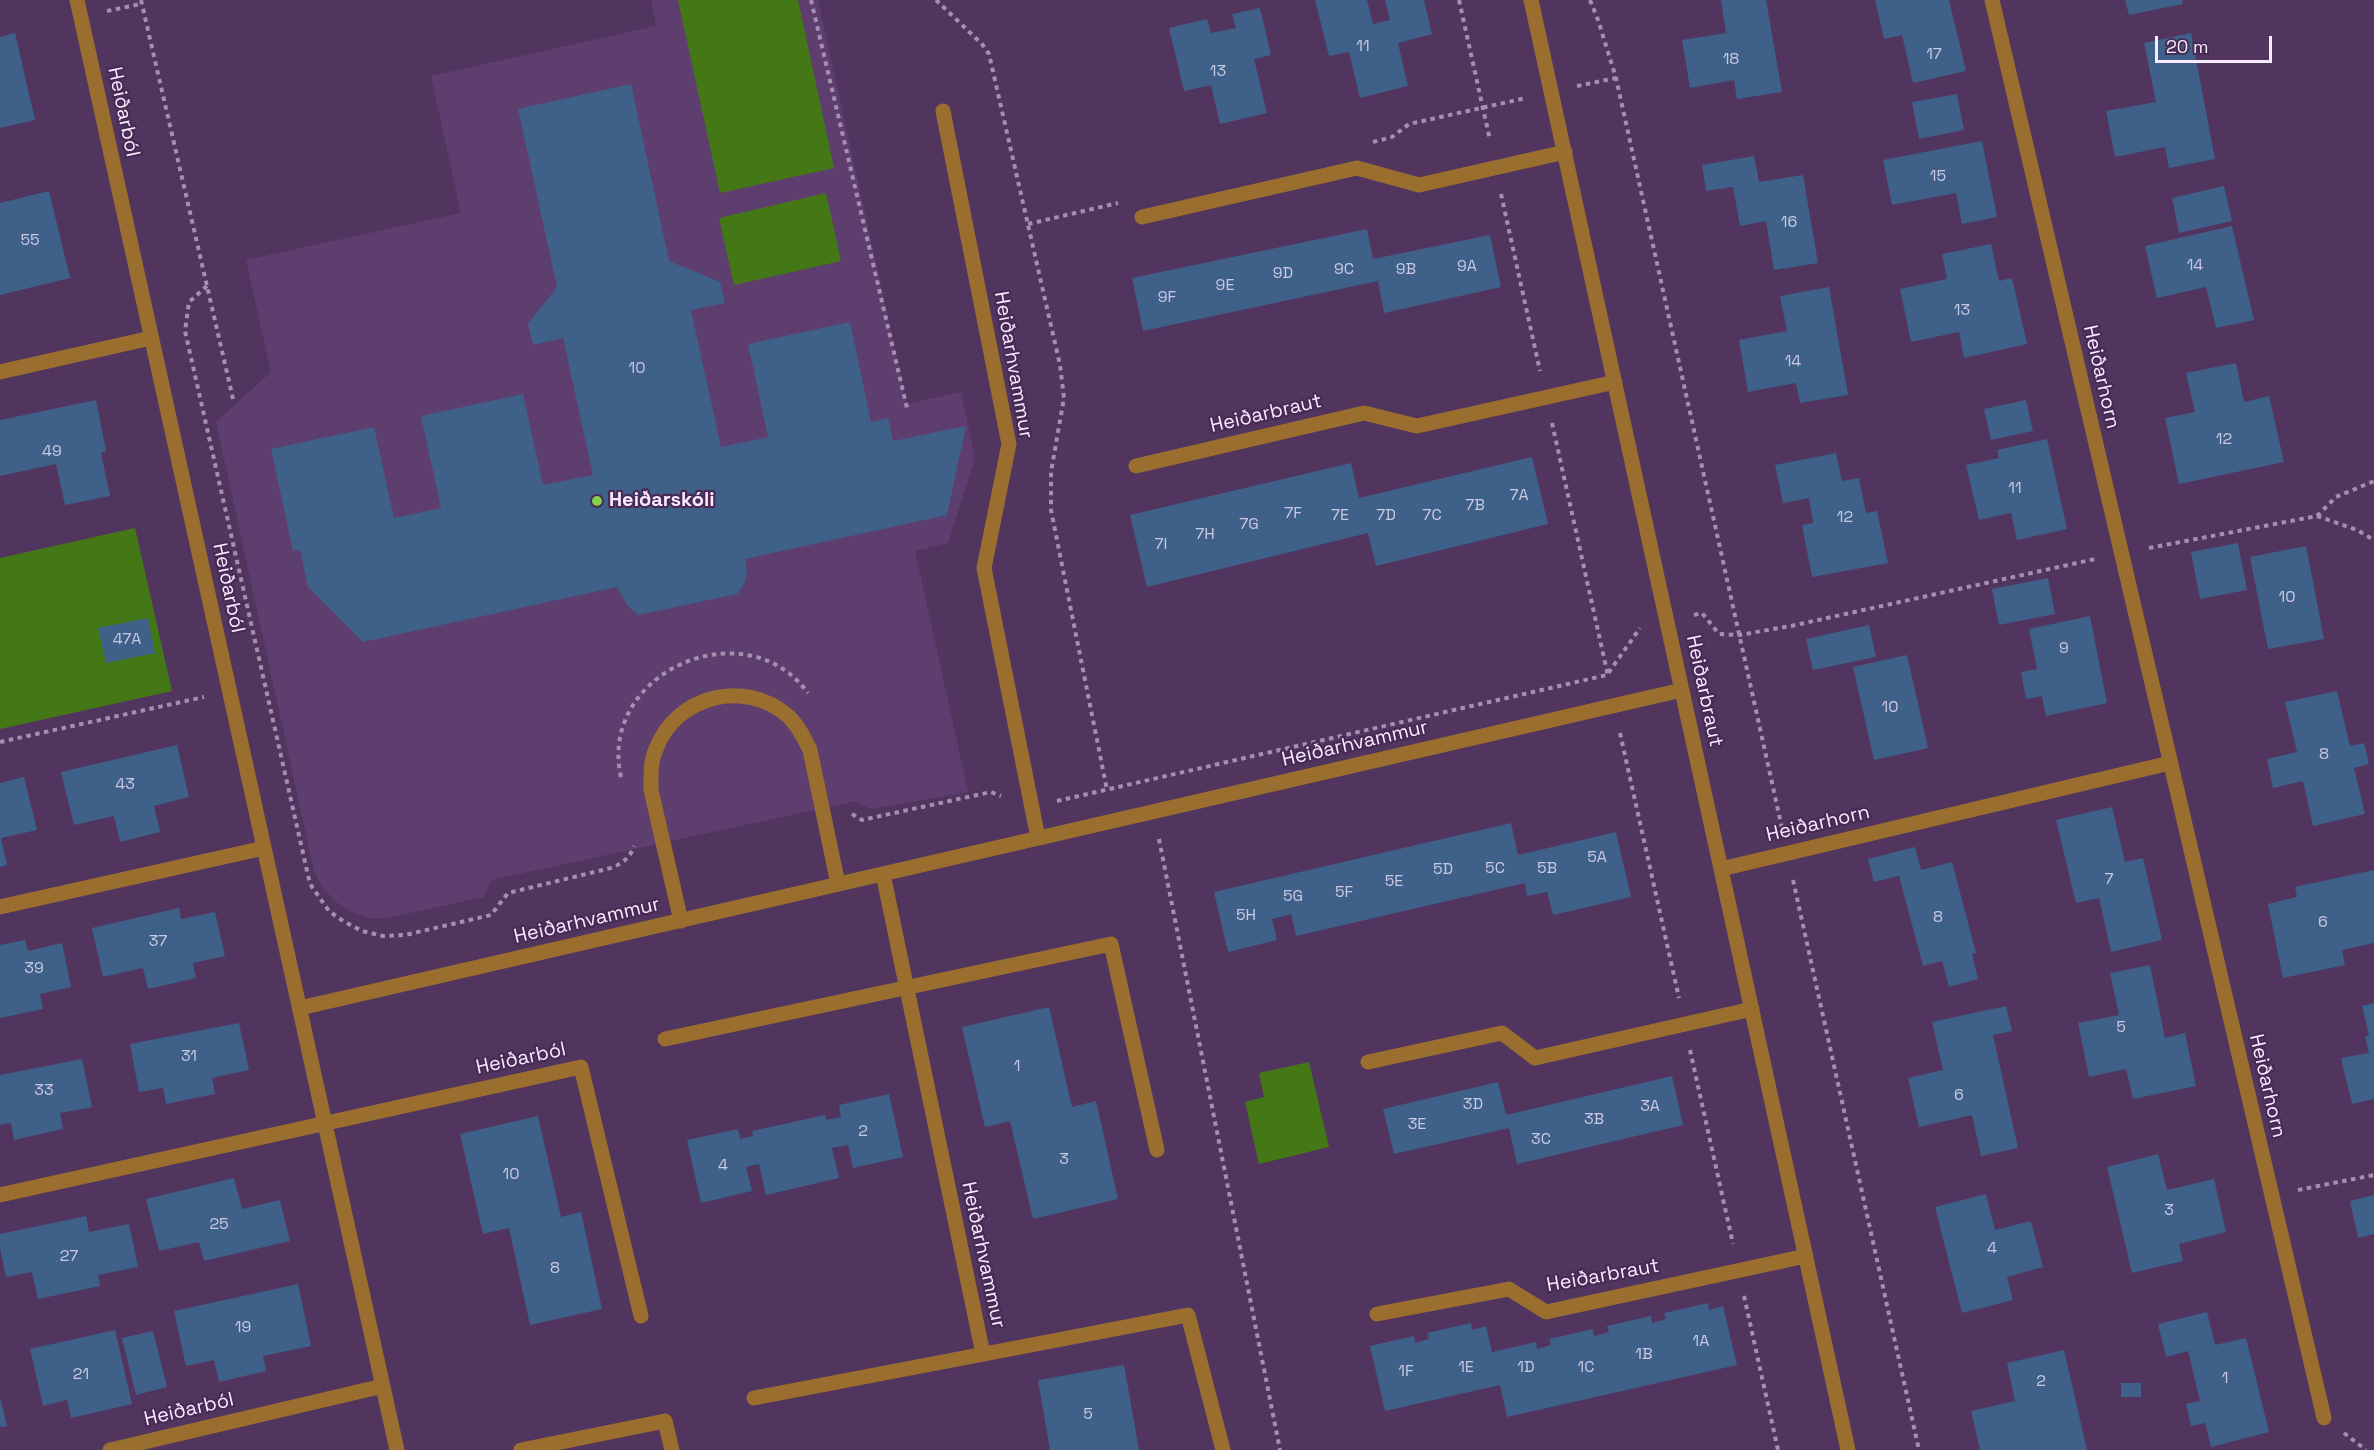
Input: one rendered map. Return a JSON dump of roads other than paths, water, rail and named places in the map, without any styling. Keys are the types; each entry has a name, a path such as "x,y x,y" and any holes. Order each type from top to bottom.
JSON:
{"street":[{"name":"Heiðarból","path":"76,0 397,1450"},
{"name":"Heiðarbraut","path":"1531,0 1848,1450"},
{"name":"Heiðarhorn","path":"1992,0 2324,1418"},
{"name":"Heiðarhvammur","path":"943,111 1009,444 984,568 1038,838"},
{"path":"1142,217 1357,168 1419,185 1565,152"},
{"path":"0,372 151,338"},
{"name":"Heiðarbraut","path":"1136,466 1364,412 1417,426 1616,382"},
{"name":"Heiðarhvammur","path":"300,1008 1682,690"},
{"path":"681,921 651,790 651,770 655,750 664,732 677,716 693,705 712,698 732,695 752,697 788,716 801,732 810,750 838,884"},
{"name":"Heiðarhorn","path":"1721,869 2170,763"},
{"path":"0,907 264,848"},
{"name":"Heiðarhvammur","path":"884,874 982,1354"},
{"path":"665,1039 1111,944 1157,1150"},
{"path":"1368,1062 1502,1033 1535,1058 1752,1009"},
{"name":"Heiðarból","path":"0,1195 581,1067 641,1316"},
{"name":"Heiðarbraut","path":"1377,1314 1509,1289 1546,1312 1806,1256"},
{"name":"Heiðarhvammur","path":"754,1398 1188,1315 1223,1450"},
{"name":"Heiðarból","path":"110,1450 383,1386"},
{"path":"521,1450 665,1421 672,1450"}],"place":[{"name":"Heiðarskóli","path":"597,501"}]}
